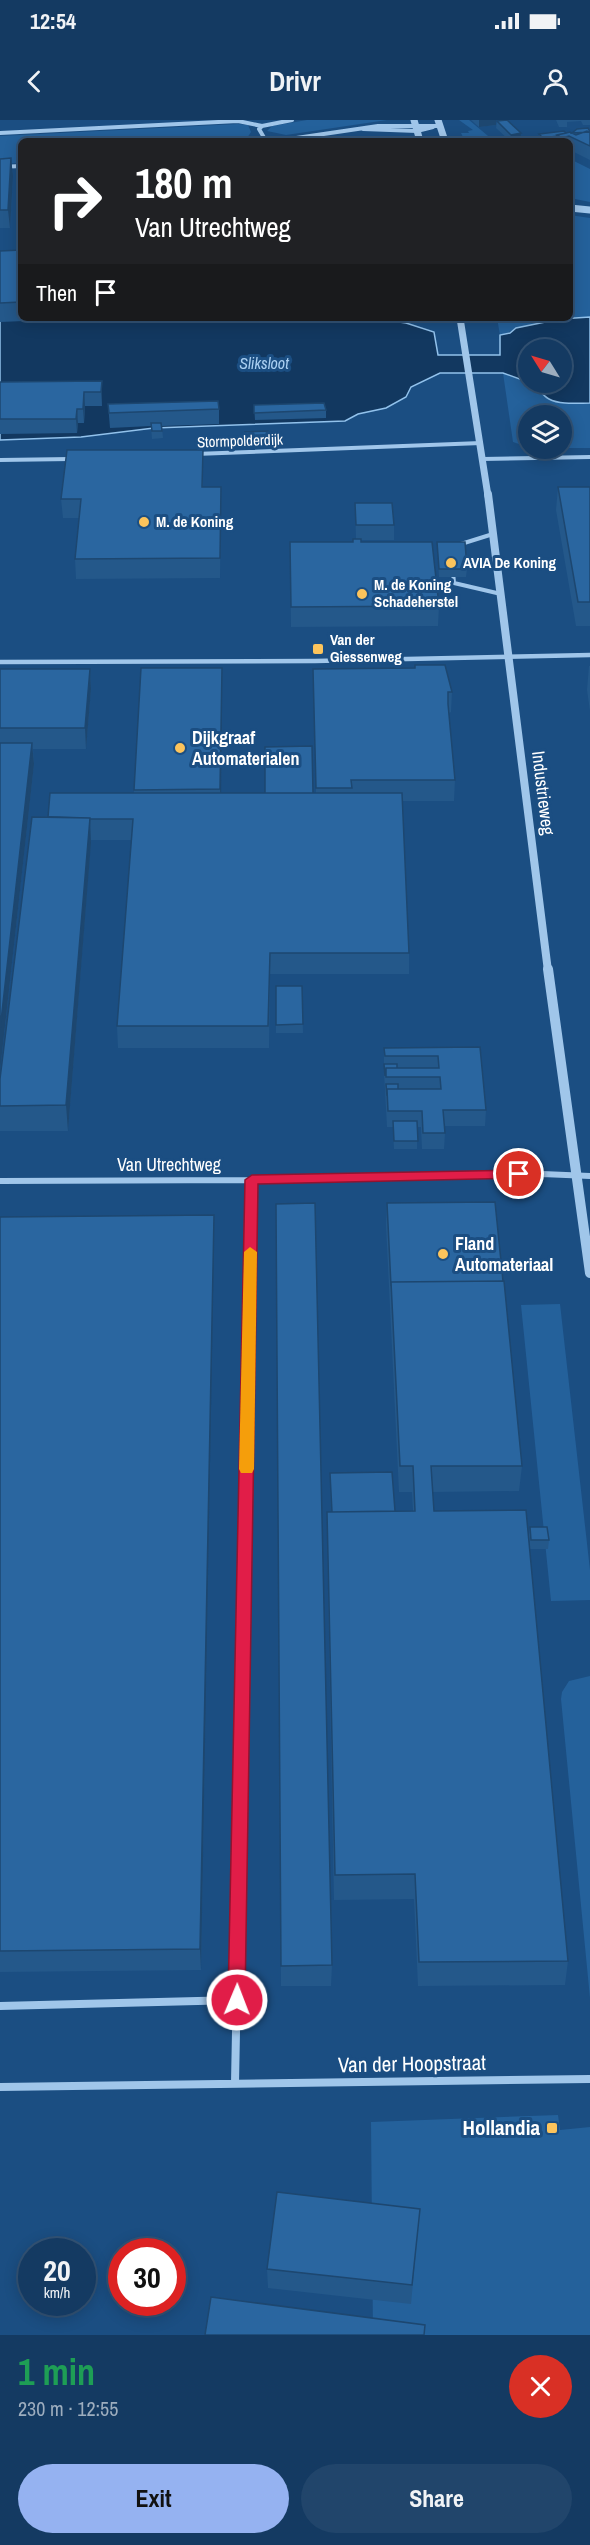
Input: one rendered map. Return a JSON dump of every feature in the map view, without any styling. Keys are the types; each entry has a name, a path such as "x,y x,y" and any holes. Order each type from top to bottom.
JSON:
{"street":[{"path":"0,133 238,121 262,126 292,120"},
{"path":"293,138 351,128 414,121 439,123"},
{"path":"414,121 419,138"},
{"path":"351,128 417,131 439,123"},
{"path":"439,123 444,138"},
{"path":"262,126 260,134 263,138"},
{"path":"0,166 18,166"},
{"path":"573,208 590,210"},
{"name":"Industrieweg","path":"461,321 481,443 559,1056 590,1273"},
{"name":"Stormpolderdijk","path":"194,454 481,443"},
{"path":"483,459 590,457"},
{"path":"0,460 79,458"},
{"path":"0,662 315,661 590,655"},
{"name":"Van Utrechtweg","path":"0,1181 252,1180 542,1174 590,1176"},
{"path":"235,2083 252,1180"},
{"path":"0,2006 237,2000"},
{"name":"Van der Hoopstraat","path":"0,2086 590,2079"}],"lane":[{"path":"452,546 493,534"},
{"path":"453,568 454,583 501,594"}],"shaded area":[{"path":"307,120 387,120 286,135 267,131 272,126"},
{"path":"459,120 469,120 490,138 464,138 461,133 469,133 468,131 473,130"},
{"path":"238,124 248,125 251,132 247,138 18,138 18,163 0,164 0,136"},
{"path":"343,136 391,138 325,138"},
{"path":"573,160 590,169 590,202 573,199"},
{"path":"573,215 590,218 590,317 573,318"},
{"path":"498,321 548,321 535,323 500,335"},
{"path":"503,373 518,378 518,393 543,393 549,399 571,403 590,403 590,448 572,448 572,405 518,405 518,444 513,442"},
{"path":"560,1304 590,1570 590,1600 551,1601 521,1305"},
{"path":"590,1676 590,1998 561,1699 562,1692 569,1681"},
{"path":"558,2115 560,2130 590,2127 590,2335 373,2335 371,2122"}],"water":[{"name":"Sliksloot","path":"0,314 18,317 18,321 392,321 434,332 438,355 500,355 500,335 510,333 516,328 550,321 573,321 573,318 590,317 590,403 558,402 542,393 572,393 572,339 518,339 518,378 503,373 440,373 411,387 406,397 386,408 358,414 345,421 154,428 81,437 0,440"}],"building":[{"path":"507,120 521,133 511,135 497,121"},
{"path":"588,128 590,132 572,133 577,129"},
{"path":"564,131 566,133 558,136 543,138 539,134"},
{"path":"587,131 590,133 590,146 569,136 562,138 557,135 570,132 576,135"},
{"path":"11,158 8,210 0,210 0,159"},
{"path":"18,250 18,302 0,303 0,251"},
{"path":"102,381 101,392 84,392 83,409 77,409 76,419 0,419 0,382"},
{"path":"218,401 219,409 109,413 108,404"},
{"path":"324,403 326,410 254,413 254,405"},
{"path":"151,423 161,423 162,431 152,431"},
{"path":"268,431 269,435 246,436 245,432"},
{"path":"67,450 203,450 202,487 221,487 220,558 75,559 81,499 61,499"},
{"path":"558,487 590,487 590,602 578,602"},
{"path":"355,503 392,503 394,525 356,525"},
{"path":"353,539 361,539 361,542 432,542 439,606 291,607 290,542 353,542"},
{"path":"437,542 465,542 467,569 439,569"},
{"path":"415,665 445,665 452,692 448,692 448,704 455,780 351,780 352,788 316,788 313,669 415,668"},
{"path":"141,668 222,668 220,789 134,790"},
{"path":"0,669 90,669 85,728 0,728"},
{"path":"0,743 32,743 0,1030"},
{"path":"312,746 313,793 265,793 265,747"},
{"path":"50,793 402,793 409,953 270,953 268,1026 117,1026 133,819 48,817"},
{"path":"32,817 90,818 66,1105 0,1106 0,1079"},
{"path":"276,986 302,986 303,1024 276,1025"},
{"path":"480,1047 486,1110 443,1110 445,1133 423,1133 422,1111 388,1111 387,1089 441,1089 440,1077 386,1077 386,1068 439,1068 438,1056 385,1056 384,1048"},
{"path":"384,1064 397,1064 397,1068 386,1068 385,1076"},
{"path":"386,1084 398,1084 398,1089 387,1089 387,1096"},
{"path":"393,1121 417,1121 418,1141 394,1141"},
{"path":"495,1202 503,1281 391,1282 391,1286 387,1203"},
{"path":"315,1203 332,1965 281,1966 276,1204"},
{"path":"214,1215 200,1949 0,1951 0,1217"},
{"path":"504,1281 522,1466 431,1466 434,1511 526,1510 568,1961 419,1962 415,1874 335,1875 327,1512 415,1511 413,1466 400,1466 391,1282"},
{"path":"392,1472 395,1511 332,1512 330,1473"},
{"path":"530,1527 547,1527 549,1540 531,1540"},
{"path":"277,2192 420,2209 412,2285 267,2269"},
{"path":"211,2297 425,2325 424,2335 205,2335"}],"slow traffic":[{"path":"246,1469 250,1252"}],"place":[{"name":"M. de Koning","path":"144,522"},
{"name":"AVIA De Koning","path":"451,563"},
{"name":"M. de Koning Schadeherstel","path":"362,594"},
{"name":"Van der Giessenweg","path":"318,649"},
{"name":"Dijkgraaf Automaterialen","path":"180,748"},
{"name":"Fland Automateriaal","path":"443,1254"},
{"name":"Hollandia","path":"552,2128"}],"route":[{"path":"237,2000 252,1180 519,1174"}]}
